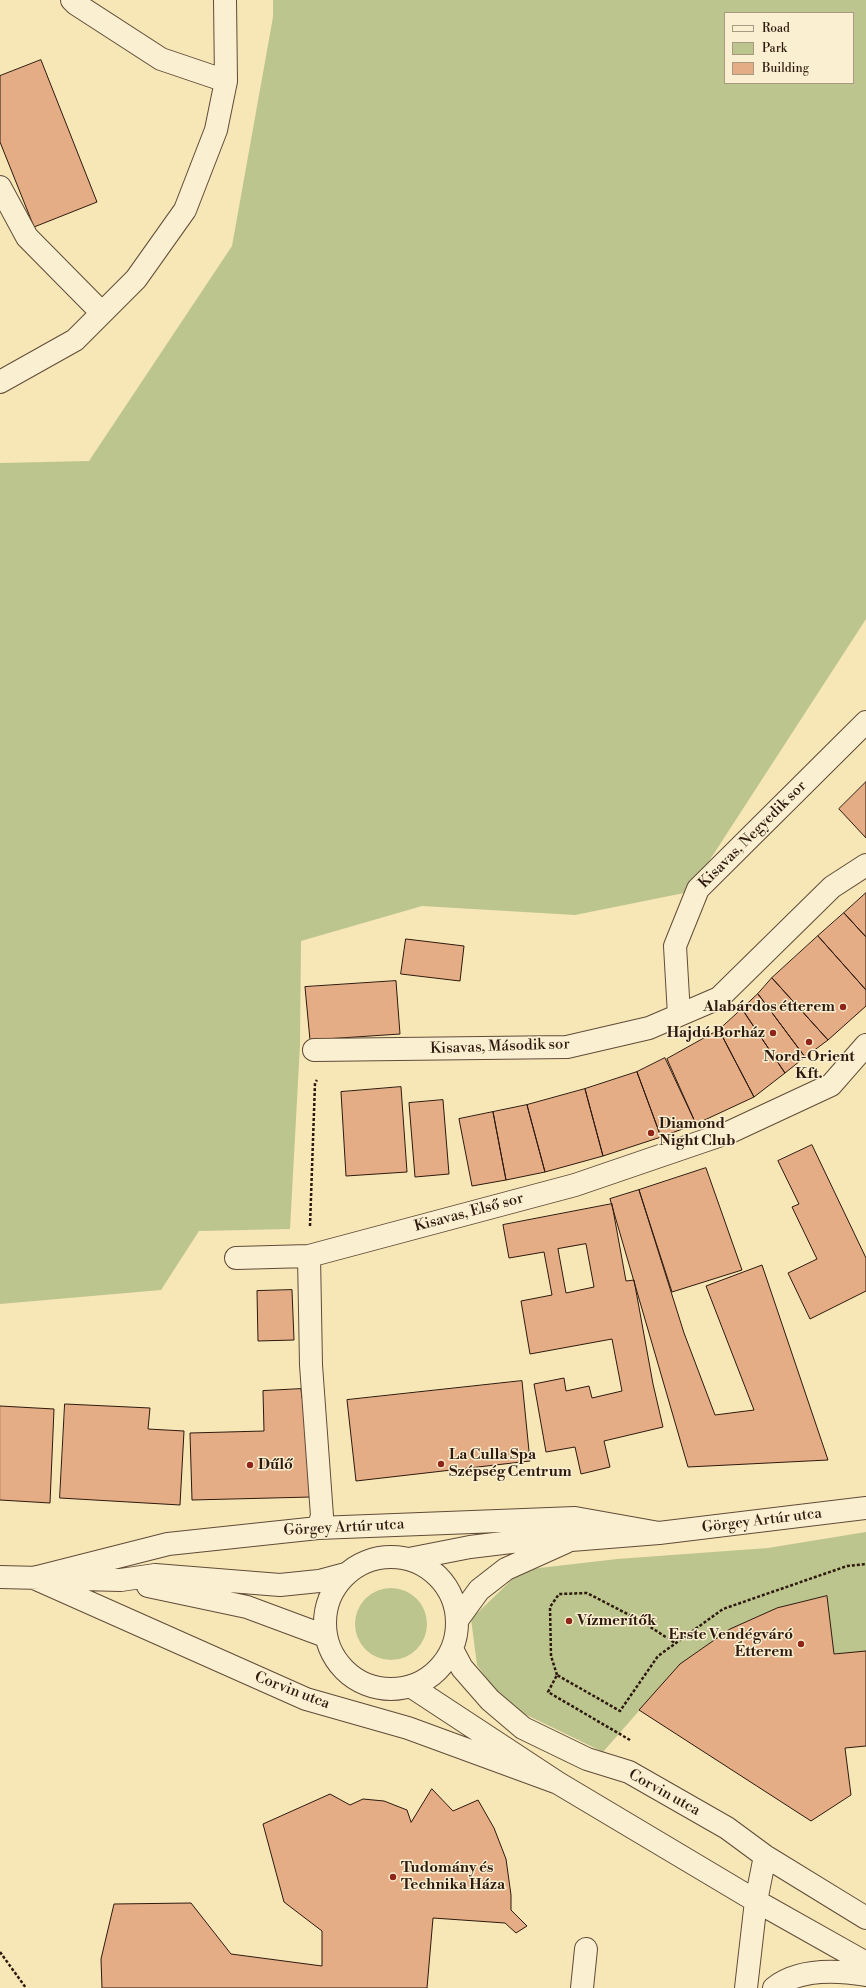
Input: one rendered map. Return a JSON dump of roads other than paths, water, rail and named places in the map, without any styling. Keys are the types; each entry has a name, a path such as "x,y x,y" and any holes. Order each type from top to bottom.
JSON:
{"street":[{"path":"72,0 161,59 226,81"},
{"path":"0,382 75,340 136,279 185,210 216,130 226,81 225,0"},
{"path":"0,188 28,236 102,313"},
{"name":"Kisavas, Negyedik sor","path":"679,1015 675,946 698,889 866,722"},
{"name":"Kisavas, Második sor","path":"314,1050 339,1051 566,1047 649,1028 719,998 832,886 866,865"},
{"name":"Kisavas, Első sor","path":"236,1258 309,1256 575,1185 730,1132 831,1084 866,1045"},
{"path":"309,1256 311,1365 322,1516 318,1528"},
{"name":"Görgey Artúr utca","path":"409,1559 470,1547 544,1538 571,1540 658,1533 866,1508"},
{"name":"Görgey Artúr utca","path":"34,1578 168,1544 318,1528 575,1518 658,1533"},
{"name":"Görgey Artúr utca","path":"458,1619 479,1590 506,1569 571,1540"},
{"path":"387,1556 409,1559 428,1568 444,1583 454,1602 458,1619 452,1649 442,1665 433,1674 412,1687 390,1690 367,1686 348,1675 333,1658 325,1636 324,1614 331,1592 345,1574 364,1561 387,1556"},
{"name":"Görgey Artúr utca","path":"0,1577 121,1580 155,1575 280,1585 319,1581 345,1574"},
{"name":"Corvin utca","path":"34,1578 306,1699 408,1728 558,1783"},
{"name":"Görgey Artúr utca","path":"121,1580 247,1607 325,1636"},
{"name":"Corvin utca","path":"452,1649 462,1668 490,1700 523,1728 587,1759 629,1772 727,1828 766,1856 866,1918"},
{"name":"Corvin utca","path":"412,1687 558,1783 866,1963"},
{"path":"746,1988 756,1900 766,1856"},
{"path":"582,1988 586,1950"},
{"path":"774,1988 800,1974 842,1971 866,1975"}],"place":[{"name":"Alabárdos étterem","path":"843,1007"},
{"name":"Hajdú Borház","path":"773,1033"},
{"name":"Nord-Orient Kft.","path":"809,1042"},
{"name":"Diamond Night Club","path":"651,1133"},
{"name":"La Culla Spa Szépség Centrum","path":"441,1464"},
{"name":"Dűlő","path":"250,1465"},
{"name":"Vízmerítők","path":"569,1621"},
{"name":"Erste Vendégváró Étterem","path":"801,1644"},
{"name":"Tudomány és Technika Háza","path":"393,1877"}]}
